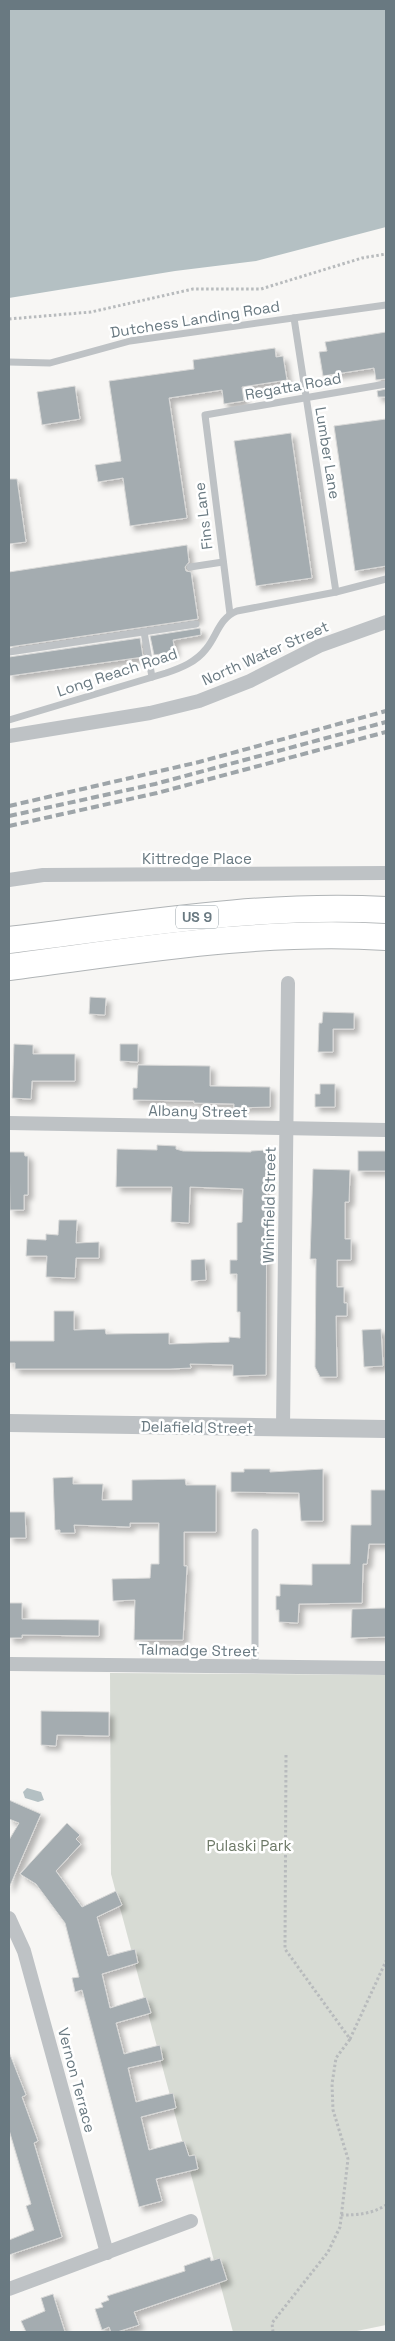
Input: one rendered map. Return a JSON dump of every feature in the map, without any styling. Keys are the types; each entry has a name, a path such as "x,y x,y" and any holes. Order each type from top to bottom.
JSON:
{"highway":[{"name":"US 9","path":"9,940 253,912 313,909 386,910"},
{"name":"US 9","path":"9,966 251,938 321,935 386,937"}],"street":[{"name":"North Water Street","path":"9,736 150,713 199,701 250,681 319,646 386,622"},
{"name":"Kittredge Place","path":"9,880 53,875 386,874"},
{"name":"Whinfield Street","path":"283,1428 288,982"},
{"name":"Albany Street","path":"9,1123 386,1130"},
{"name":"Delafield Street","path":"9,1423 386,1429"},
{"name":"Talmadge Street","path":"9,1664 386,1668"},
{"name":"Vernon Terrace","path":"9,1918 24,1950 107,2253"},
{"path":"9,2289 191,2221"}],"lane":[{"name":"Dutchess Landing Road","path":"9,362 50,363 64,361 121,343 386,305"},
{"name":"Lumber Lane","path":"294,318 336,592"},
{"name":"Regatta Road","path":"205,415 386,384"},
{"name":"Fins Lane","path":"205,415 230,614"},
{"path":"190,567 222,562"},
{"path":"230,614 336,592 386,579"},
{"name":"Long Reach Road","path":"9,720 177,669 197,658 212,642 220,624 230,614"},
{"path":"9,652 196,624"},
{"path":"144,632 152,677"},
{"path":"255,1532 255,1667"}],"path":[{"path":"9,319 91,312 193,289 260,289 362,258 386,254"},
{"path":"286,1755 285,1949 350,2039"},
{"path":"273,2332 272,2323 328,2252 340,2227 348,2159 333,2110 332,2084 336,2058 350,2039 386,1961"},
{"path":"341,2215 361,2215 375,2211 386,2204"}],"green space":[{"name":"Pulaski Park","path":"110,1673 386,1675 386,2325 352,2332 233,2332 111,1874"}],"shaded area":[{"path":"9,9 386,9 386,227 256,261 175,271 9,298"},
{"path":"27,1788 41,1792 44,1800 38,1802 25,1798 23,1792"}],"building":[{"path":"386,332 386,379 376,380 374,368 323,376 319,352 327,351 325,342"},
{"path":"275,348 276,357 283,356 287,380 242,387 244,401 224,404 222,390 169,398 187,518 130,526 123,478 98,482 95,465 121,461 109,381 194,369 193,360"},
{"path":"75,386 80,419 42,425 37,392"},
{"path":"386,389 386,397 378,397 377,391"},
{"path":"386,419 386,566 355,571 334,426"},
{"path":"291,433 312,578 256,586 234,441"},
{"path":"9,479 17,479 26,542 9,544"},
{"path":"187,545 189,562 185,567 186,571 191,572 198,619 9,647 9,572"},
{"path":"200,628 201,635 173,640 175,652 154,655 150,636"},
{"path":"140,638 143,657 9,676 9,657"},
{"path":"90,997 106,998 105,1015 89,1014"},
{"path":"323,1012 354,1013 354,1029 333,1029 333,1052 318,1052 319,1023 322,1023"},
{"path":"14,1044 33,1045 33,1054 75,1054 75,1081 32,1081 31,1099 12,1098"},
{"path":"120,1044 138,1044 138,1062 120,1061"},
{"path":"138,1065 210,1066 210,1086 270,1087 270,1107 234,1108 234,1104 133,1100 133,1088 137,1088"},
{"path":"320,1084 335,1084 335,1107 315,1107 315,1094 320,1094"},
{"path":"157,1145 176,1146 176,1149 183,1151 251,1152 267,1150 266,1375 233,1376 233,1365 190,1364 191,1368 170,1369 15,1369 15,1363 9,1363 9,1341 54,1341 54,1311 74,1311 74,1330 105,1329 106,1334 169,1333 169,1344 229,1342 229,1337 240,1338 240,1312 237,1312 237,1274 230,1274 230,1260 237,1260 237,1223 242,1222 243,1189 190,1187 189,1223 171,1222 172,1187 116,1187 117,1149 157,1150"},
{"path":"358,1151 386,1151 386,1171 358,1171"},
{"path":"9,1152 24,1152 25,1156 28,1156 28,1195 24,1195 24,1210 10,1210"},
{"path":"313,1169 350,1170 349,1202 345,1202 345,1239 351,1239 351,1260 337,1260 337,1287 344,1287 344,1303 347,1303 347,1316 336,1316 337,1377 320,1377 315,1367 316,1259 310,1259"},
{"path":"59,1220 77,1220 76,1243 99,1242 99,1258 76,1258 75,1278 46,1277 47,1256 26,1256 27,1239 46,1240 46,1234 58,1235"},
{"path":"205,1259 206,1280 191,1281 191,1260"},
{"path":"381,1329 383,1366 364,1367 362,1330"},
{"path":"244,1469 270,1469 270,1472 323,1469 323,1521 301,1521 299,1493 231,1492 231,1472 244,1472"},
{"path":"73,1477 73,1484 103,1484 102,1500 132,1500 132,1480 185,1479 186,1485 216,1485 216,1532 184,1532 184,1566 187,1566 183,1640 134,1640 135,1600 113,1601 112,1579 150,1578 151,1564 159,1564 159,1523 130,1523 130,1527 74,1525 75,1533 60,1533 60,1530 55,1530 53,1478"},
{"path":"371,1490 386,1490 386,1544 369,1544 367,1564 363,1564 362,1603 299,1604 298,1623 279,1622 279,1610 276,1610 276,1596 280,1596 280,1584 312,1585 312,1564 350,1564 351,1525 371,1525"},
{"path":"9,1512 25,1512 26,1538 9,1538"},
{"path":"9,1603 22,1603 22,1619 99,1620 99,1636 22,1635 22,1638 9,1638"},
{"path":"386,1608 386,1637 351,1638 352,1609"},
{"path":"41,1711 109,1712 109,1736 57,1735 56,1746 41,1745"},
{"path":"9,1800 41,1814 9,1888 9,1840 19,1823 9,1819"},
{"path":"67,1823 80,1835 76,1839 81,1844 56,1871 82,1907 116,1891 122,1905 97,1917 108,1956 135,1949 138,1963 102,1974 110,2008 146,1997 151,2013 116,2023 124,2054 160,2045 163,2060 128,2068 136,2102 173,2093 176,2108 141,2117 149,2150 184,2141 189,2156 195,2155 198,2169 156,2179 162,2201 139,2207 82,1990 75,1992 72,1978 79,1977 65,1923 36,1884 20,1874"},
{"path":"9,2052 26,2095 22,2097 38,2141 34,2143 62,2237 9,2255 9,2240 34,2230 26,2206 31,2204 9,2130"},
{"path":"210,2257 211,2261 220,2258 227,2280 134,2312 139,2325 117,2332 111,2332 109,2327 102,2330 95,2309 103,2307 101,2303 109,2300 107,2296 185,2271 184,2266"},
{"path":"53,2294 65,2332 26,2332 21,2321 45,2311 41,2298"}],"railway":[{"path":"9,806 199,762 386,711"},
{"path":"9,816 155,784 386,722"},
{"path":"9,826 157,793 386,732"}]}
